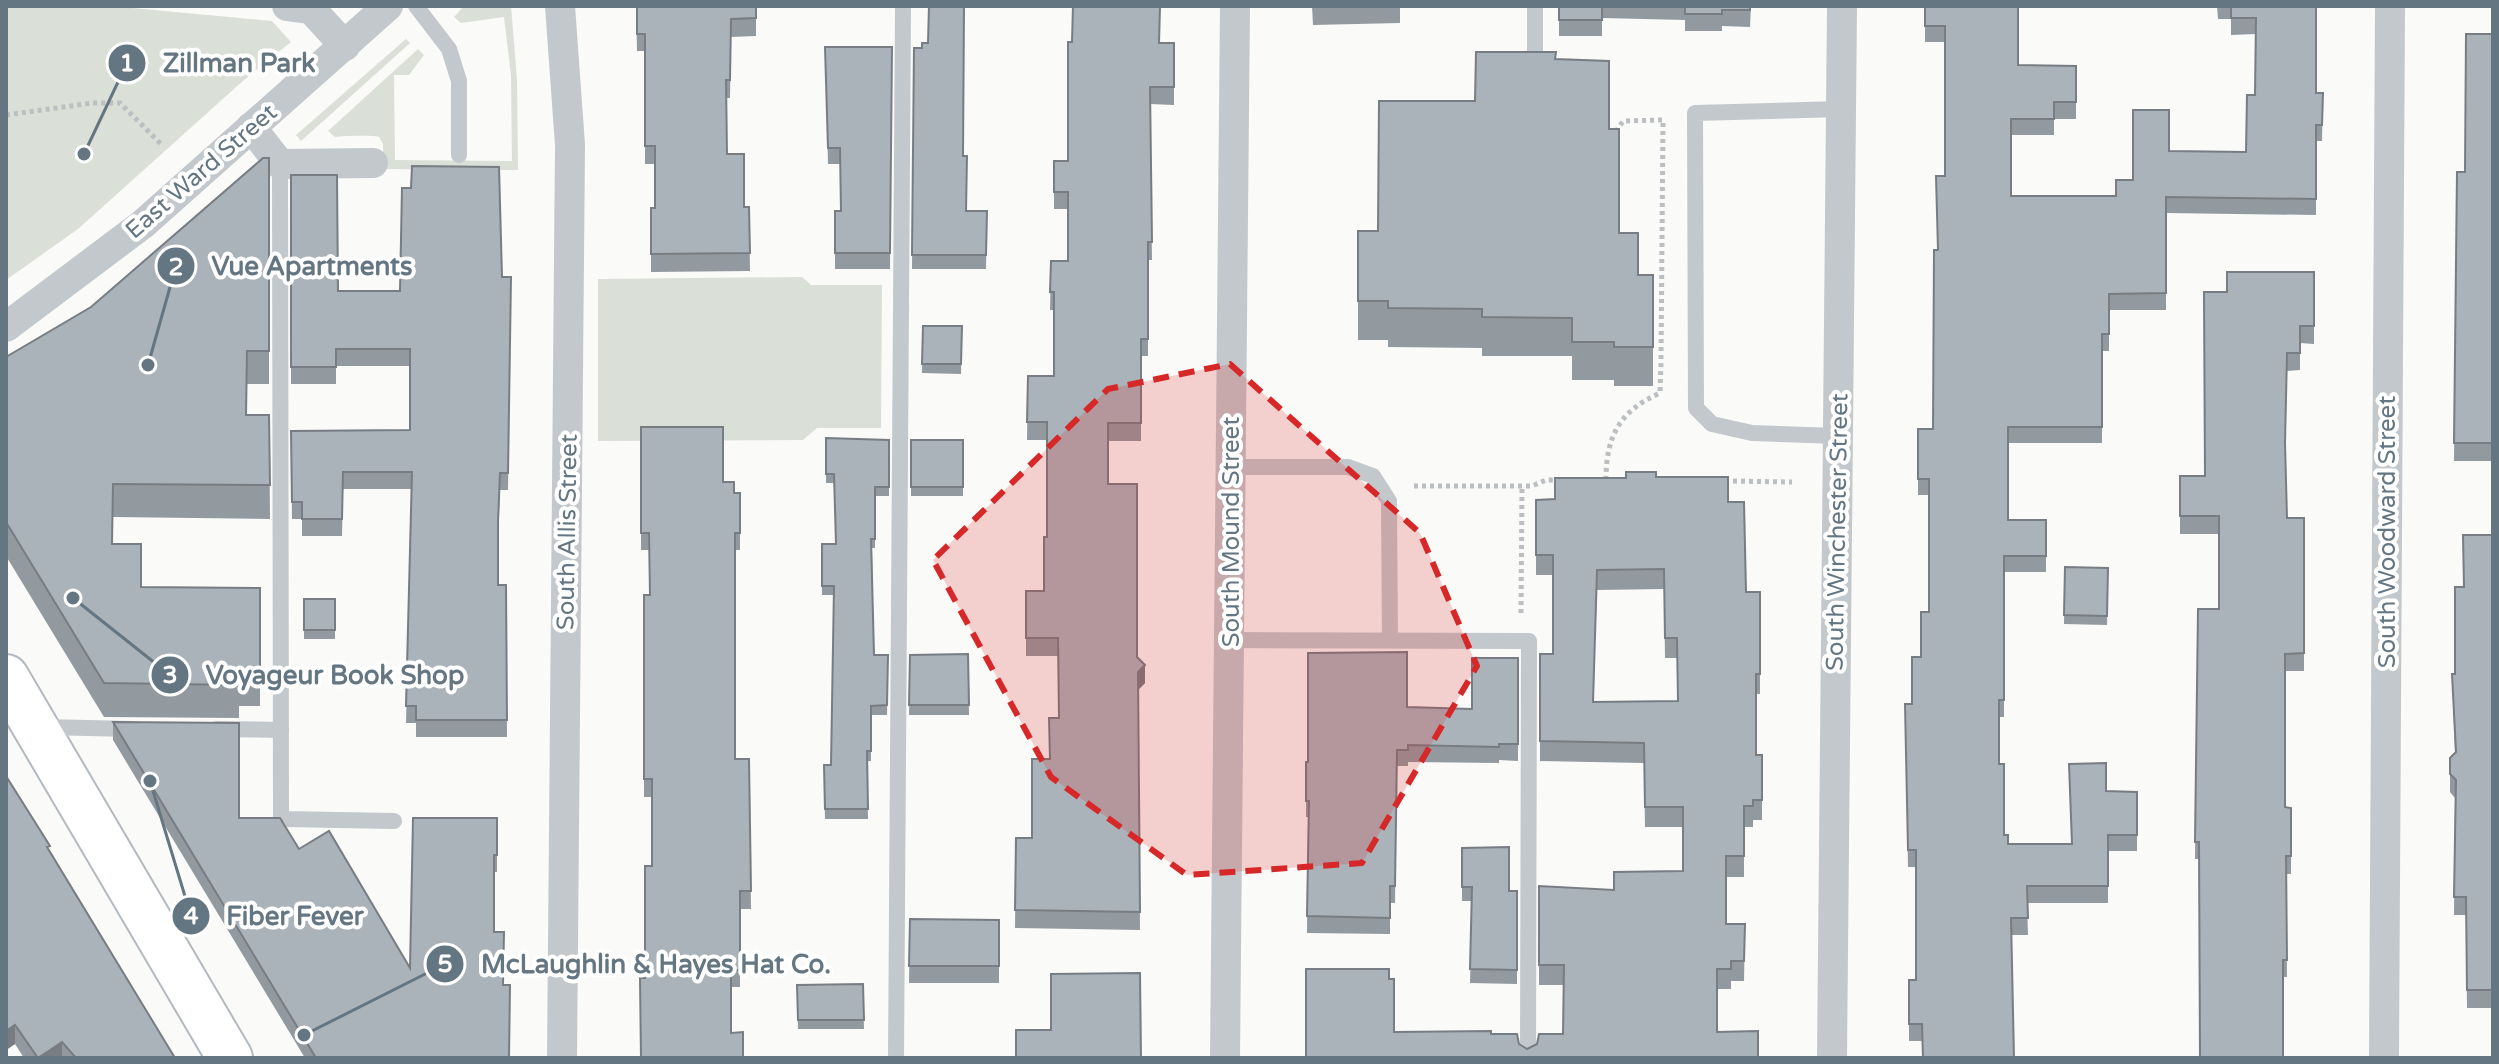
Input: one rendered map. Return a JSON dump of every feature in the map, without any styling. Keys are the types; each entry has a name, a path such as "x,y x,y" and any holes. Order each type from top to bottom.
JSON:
{"main road":[{"path":"6,677 230,1058"}],"street":[{"path":"287,6 311,9 345,46"},
{"name":"East Ward Street","path":"6,327 143,224 388,6"},
{"name":"South Allis Street","path":"560,6 570,145 562,1058"},
{"name":"South Mound Street","path":"1225,1058 1235,6"},
{"name":"South Winchester Street","path":"1832,1058 1842,6"},
{"name":"South Woodward Street","path":"2384,1058 2390,6"},
{"path":"251,127 280,164 373,163"}],"lane":[{"path":"416,6 449,49 459,81 459,155"},
{"path":"896,1058 903,6"},
{"path":"1535,6 1535,75"},
{"path":"1838,436 1752,433 1712,424 1696,408 1695,113 1841,109"},
{"path":"280,164 281,819 394,821"},
{"path":"1232,467 1348,467 1373,476 1389,501 1390,640"},
{"path":"1231,640 1529,641 1528,1058"},
{"path":"35,727 144,729"},
{"path":"205,729 281,730"}],"path":[{"path":"6,115 92,103 120,103 161,144"},
{"path":"1606,141 1623,121 1663,120 1660,393 1639,402 1610,439 1606,480"},
{"path":"1380,486 1532,486 1546,480 1561,480"},
{"path":"1591,480 1621,480"},
{"path":"1714,481 1792,482"},
{"path":"1521,641 1522,486"}],"highlighted area":[{"path":"1230,364 1420,533 1477,666 1362,863 1187,875 1051,777 933,560 1108,389"}],"shaded area":[{"path":"6,6 111,6 272,21 291,42 244,80 78,229 6,280"},
{"path":"464,6 511,6 517,79 518,170 383,169 383,144 379,137 335,137 328,131 418,49 424,55 409,75 394,75 395,160 512,161 511,75 504,17 461,23 454,17"},
{"path":"406,39 410,43 301,141 296,135"},
{"path":"802,277 811,285 882,285 881,428 817,428 803,440 598,441 598,279"}],"building":[{"path":"637,6 756,6 756,18 731,19 730,80 726,80 727,154 744,154 744,207 749,207 750,253 651,254 655,146 645,146 645,34 637,34"},
{"path":"929,6 964,6 963,156 967,156 966,211 987,211 986,255 912,255 914,48 922,48 922,43 928,43"},
{"path":"1073,6 1160,6 1159,43 1174,43 1174,87 1150,87 1152,242 1148,242 1148,339 1141,339 1141,423 1108,423 1108,484 1137,484 1137,657 1145,665 1138,672 1140,912 1015,910 1016,838 1032,838 1032,759 1050,759 1049,718 1059,718 1058,638 1026,638 1026,591 1044,591 1044,537 1047,537 1047,422 1027,422 1028,376 1054,376 1051,261 1068,261 1068,192 1054,192 1054,161 1068,161 1068,42 1072,42"},
{"path":"1559,6 1602,6 1602,20 1559,20"},
{"path":"1685,6 1750,6 1750,10 1685,14"},
{"path":"1925,6 2018,6 2018,65 2076,66 2076,102 2054,102 2054,119 2011,119 2011,196 2116,196 2116,180 2133,180 2133,110 2169,110 2169,151 2246,152 2247,95 2255,95 2256,18 2231,18 2231,6 2316,6 2316,93 2323,93 2322,125 2316,125 2316,199 2166,197 2166,293 2109,294 2109,334 2102,334 2102,427 2008,427 2008,520 2046,520 2046,556 2004,556 2004,700 1999,700 1999,764 2004,764 2004,835 2008,835 2008,844 2072,844 2069,764 2106,763 2106,791 2137,792 2137,835 2108,835 2108,886 2027,886 2028,918 2011,918 2014,1058 1923,1058 1922,1024 1909,1024 1909,980 1916,980 1916,850 1908,850 1905,704 1912,704 1912,657 1921,657 1921,612 1929,612 1929,479 1918,479 1918,429 1933,429 1934,250 1938,250 1936,176 1945,176 1945,26 1925,26"},
{"path":"2466,34 2493,34 2493,443 2454,443 2457,172 2465,172"},
{"path":"825,47 892,47 890,253 835,253 835,211 841,211 840,148 828,148"},
{"path":"1476,52 1556,52 1555,59 1609,61 1609,129 1619,129 1619,233 1638,233 1638,275 1653,275 1653,347 1614,347 1614,342 1572,342 1572,318 1482,317 1482,309 1388,308 1388,301 1358,301 1358,231 1378,231 1379,101 1475,101"},
{"path":"263,158 269,158 269,351 247,351 246,415 269,415 270,485 113,484 112,544 141,544 141,587 260,588 260,672 239,672 239,685 104,683 6,522 6,357 91,307"},
{"path":"412,166 499,167 502,277 511,277 508,473 500,473 498,522 498,585 506,585 507,720 416,720 416,706 406,706 412,472 343,472 342,519 302,519 302,502 292,502 291,431 410,430 410,349 336,349 336,367 291,367 291,175 337,175 338,291 400,291 402,188 411,188"},
{"path":"2227,272 2314,272 2314,326 2300,326 2300,353 2287,353 2287,518 2304,518 2304,653 2285,654 2285,807 2291,808 2291,856 2286,856 2287,960 2283,960 2283,1058 2200,1058 2199,842 2195,842 2198,609 2219,609 2219,516 2180,516 2180,476 2205,476 2204,292 2227,292"},
{"path":"923,326 962,326 961,364 922,364"},
{"path":"641,427 723,427 723,482 734,482 734,493 740,493 740,533 735,533 735,759 749,759 751,891 740,891 740,970 731,970 731,1033 743,1032 743,1058 641,1058 640,978 645,978 645,866 652,866 652,779 644,779 644,595 650,595 649,533 641,533"},
{"path":"826,438 889,440 889,487 875,487 875,539 871,539 874,655 888,655 887,705 871,706 871,751 867,751 868,809 825,809 824,765 831,765 834,586 822,586 822,544 836,544 834,474 826,474"},
{"path":"911,440 963,440 963,487 911,487"},
{"path":"1626,472 1656,472 1656,477 1728,477 1728,502 1744,502 1746,592 1760,592 1756,755 1762,755 1762,800 1753,800 1753,806 1744,806 1744,856 1726,856 1726,924 1745,924 1744,961 1731,961 1731,969 1717,969 1717,1032 1758,1031 1758,1058 1306,1058 1306,969 1389,969 1389,979 1394,979 1394,1032 1491,1031 1491,1034 1517,1034 1519,1044 1527,1049 1537,1044 1539,1034 1563,1034 1564,965 1539,965 1539,886 1614,890 1614,872 1683,871 1683,807 1645,807 1644,743 1540,741 1540,654 1553,654 1553,555 1536,555 1536,500 1555,499 1555,478 1626,478","holes":["1664,569 1665,638 1677,638 1678,701 1593,702 1597,570"]},
{"path":"2463,535 2493,535 2493,990 2467,990 2466,897 2454,897 2456,780 2450,774 2450,758 2456,752 2452,674 2455,674 2455,587 2464,587"},
{"path":"2065,567 2108,568 2107,616 2064,615"},
{"path":"304,599 335,599 335,630 304,630"},
{"path":"1407,652 1407,707 1472,709 1472,658 1518,658 1518,744 1499,744 1499,747 1408,745 1408,750 1397,750 1395,886 1390,886 1390,918 1307,916 1308,653"},
{"path":"968,654 969,705 909,705 910,655"},
{"path":"113,722 239,723 239,818 280,818 299,849 329,831 410,968 413,818 497,818 494,932 504,932 503,985 510,985 509,1058 316,1058"},
{"path":"6,776 175,1058 76,1058 62,1042 38,1058 15,1025 6,1031"},
{"path":"1509,847 1509,891 1517,891 1517,970 1470,969 1472,887 1462,887 1462,848"},
{"path":"910,919 999,920 999,966 909,966"},
{"path":"1140,973 1141,1058 1016,1058 1016,1030 1051,1030 1051,974"},
{"path":"863,984 864,1020 798,1020 797,985"}],"place":[{"name":"Zillman Park","path":"84,154"},
{"name":"Vue Apartments","path":"148,365"},
{"name":"Voyageur Book Shop","path":"73,598"},
{"name":"Fiber Fever","path":"150,781"},
{"name":"McLaughlin & Hayes Hat Co.","path":"304,1035"}]}
